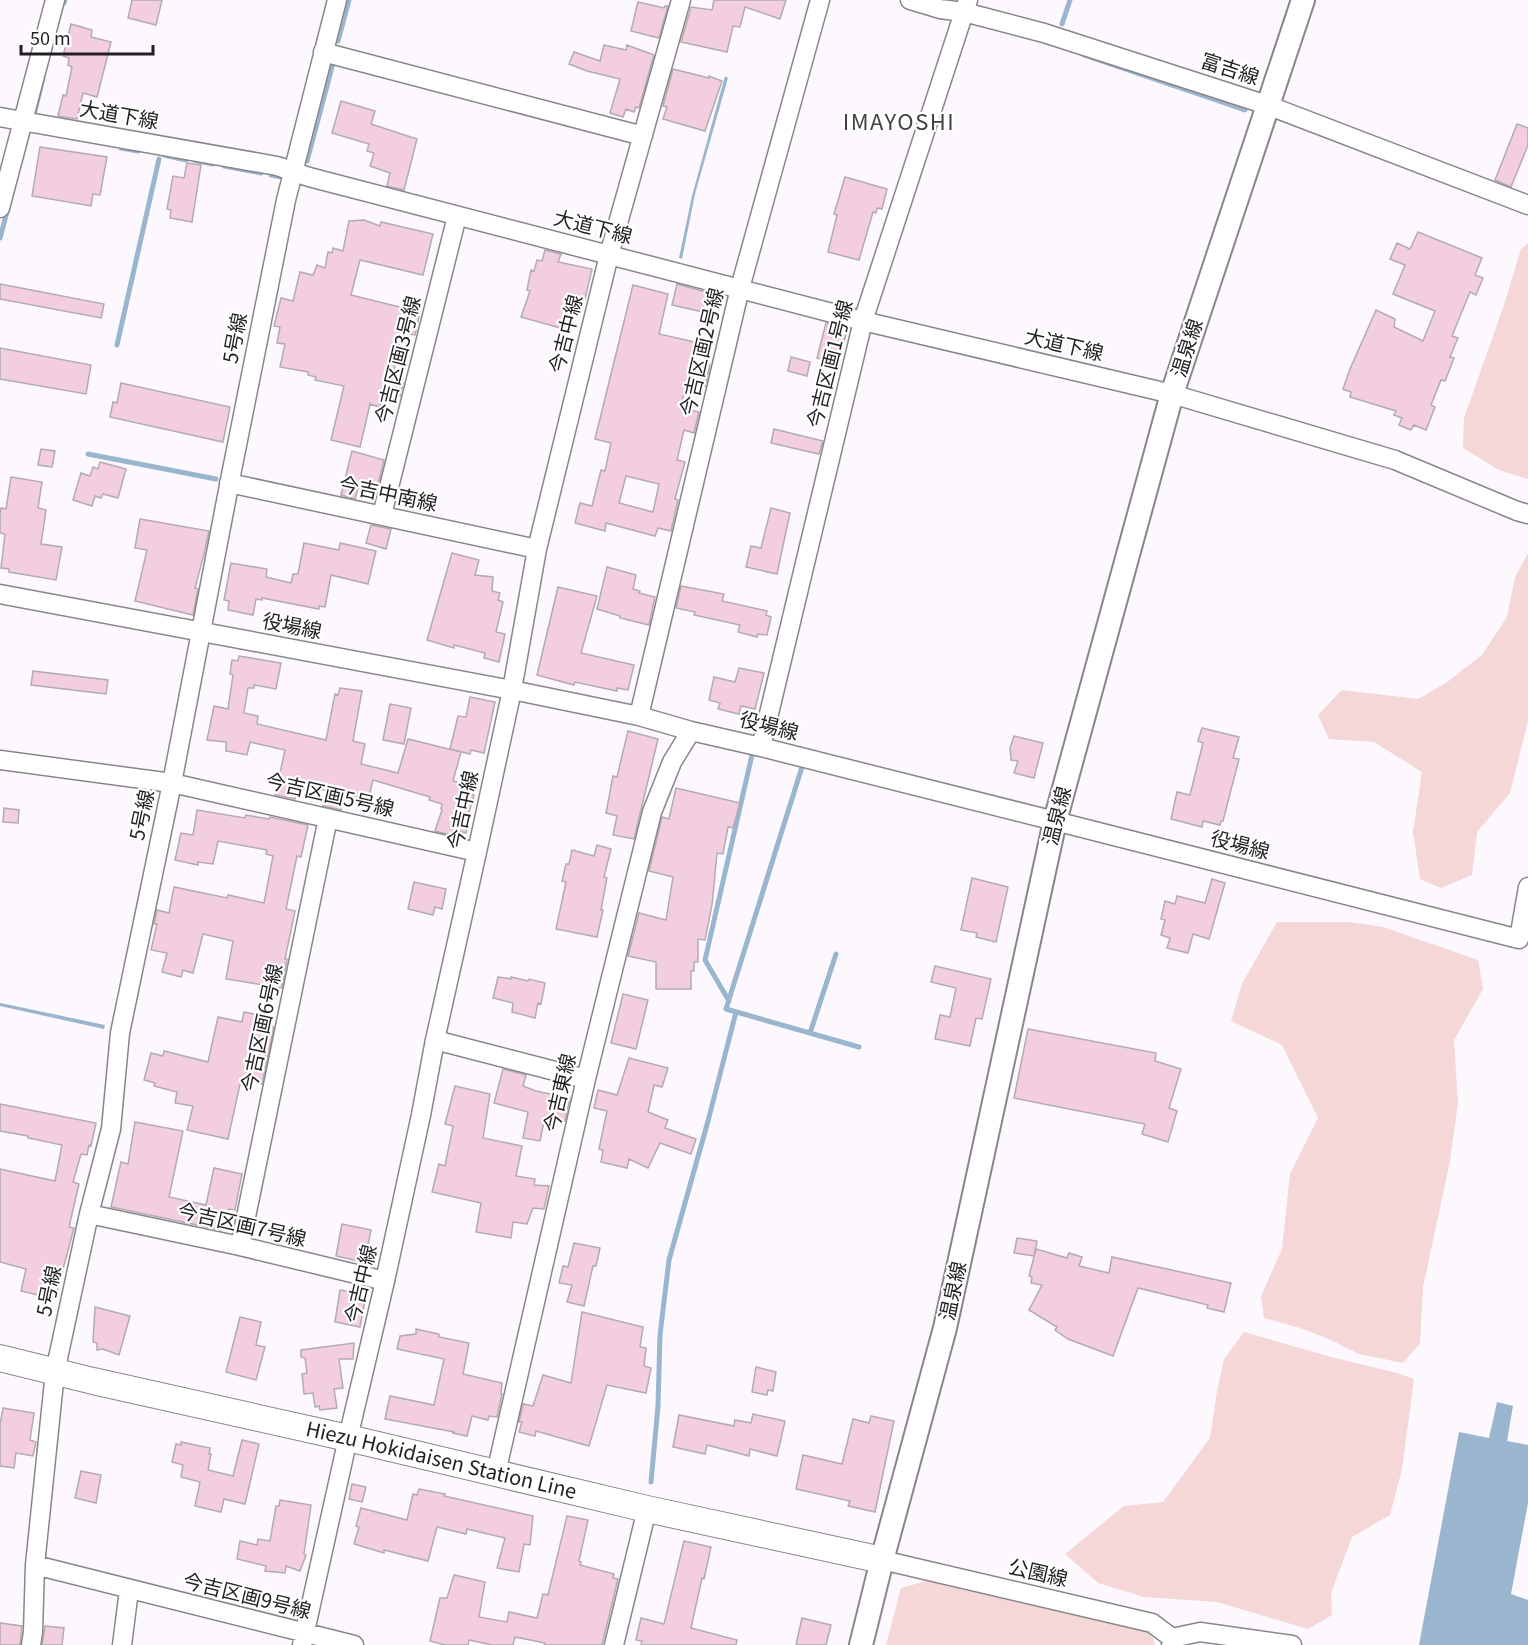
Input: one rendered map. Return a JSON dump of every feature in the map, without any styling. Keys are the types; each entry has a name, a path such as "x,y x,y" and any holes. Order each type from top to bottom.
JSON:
{"main road":[{"name":"Hiezu Hokidaisen Station Line","path":"0,1358 647,1509 882,1560"}],"street":[{"path":"0,208 55,0"},
{"name":"5号線","path":"31,1645 35,1565 55,1372 88,1214 111,1129 120,1033 172,783 292,171 337,0"},
{"name":"今吉中線","path":"303,1639 421,1115 435,1040 512,690 537,549 609,255 681,0"},
{"name":"今吉区画2号線","path":"639,716 740,288 820,0"},
{"name":"富吉線","path":"910,0 940,9 966,6 1267,105 1528,205"},
{"name":"温泉線","path":"861,1645 945,1328 1055,820 1172,394 1303,0"},
{"name":"今吉区画1号線","path":"761,747 863,321 966,6"},
{"path":"323,52 643,136"},
{"name":"大道下線","path":"0,117 277,166 309,177 863,321 1172,394 1395,460 1528,514"},
{"name":"今吉区画3号線","path":"382,515 457,216"},
{"name":"今吉中南線","path":"229,483 537,549"},
{"name":"役場線","path":"0,594 639,716 1519,939 1528,887"},
{"name":"今吉東線","path":"496,1473 586,1079 652,812 672,762 691,731"},
{"name":"今吉区画5号線","path":"0,760 172,783 477,852"},
{"name":"今吉区画6号線","path":"240,1246 328,818"},
{"path":"435,1040 586,1079"},
{"name":"今吉区画7号線","path":"88,1214 240,1246 385,1281"},
{"path":"614,1645 647,1509"},
{"name":"公園線","path":"882,1560 1152,1623 1172,1641"},
{"name":"今吉区画9号線","path":"35,1565 303,1639 354,1645"},
{"path":"122,1645 129,1590"},
{"path":"1172,1641 1200,1632 1292,1645"}],"shaded area":[{"path":"1528,243 1528,479 1499,470 1463,448 1464,418 1502,311 1521,249"},
{"path":"1528,553 1528,721 1510,793 1477,832 1472,875 1441,888 1420,879 1413,832 1422,772 1374,742 1329,739 1318,715 1342,690 1418,699 1446,683 1482,655 1507,617 1515,577"},
{"path":"1277,922 1349,922 1383,927 1478,960 1483,989 1454,1040 1458,1103 1450,1161 1423,1287 1420,1343 1403,1363 1359,1354 1300,1328 1264,1318 1261,1296 1282,1249 1290,1174 1318,1118 1282,1045 1231,1021 1242,984"},
{"path":"1244,1332 1414,1379 1402,1469 1390,1515 1352,1537 1331,1593 1332,1615 1308,1629 1217,1602 1144,1597 1098,1583 1065,1554 1124,1506 1163,1502 1210,1438 1224,1359"},
{"path":"926,1581 1146,1631 1153,1638 1155,1645 886,1645 901,1588"}],"water":[{"path":"725,76 728,78 695,194 682,259 679,258 692,196"},
{"path":"0,1003 105,1025 104,1029 0,1006"},
{"path":"1497,1402 1513,1406 1507,1441 1528,1445 1528,1503 1511,1594 1528,1600 1528,1645 1419,1645 1459,1432 1489,1438"}],"pier":[{"path":"1456,1431 1457,1431 1416,1645"}],"building":[{"path":"132,0 162,0 156,25 128,18"},
{"path":"714,0 786,0 780,19 745,7 740,27 733,26 727,52 681,42 691,7 712,10"},
{"path":"638,2 664,8 668,6 659,38 631,31"},
{"path":"71,24 92,30 91,37 111,42 97,97 83,93 77,119 58,116 63,95 66,96 72,67 68,65 69,58 63,56"},
{"path":"604,45 626,50 627,45 654,55 639,108 636,107 634,112 626,109 623,117 610,113 620,79 569,64 574,52 600,61"},
{"path":"673,69 722,81 705,131 663,119 667,107 663,106"},
{"path":"341,101 375,111 371,124 417,139 404,190 387,186 390,173 370,166 374,153 367,151 369,144 332,133"},
{"path":"1517,124 1528,128 1528,145 1511,187 1495,180"},
{"path":"40,147 107,157 100,195 93,194 91,206 32,196"},
{"path":"187,163 201,165 192,222 170,218 171,210 167,209 173,176 184,178"},
{"path":"845,177 887,189 882,209 877,208 876,213 873,212 859,260 828,252 837,215 834,214"},
{"path":"364,220 380,226 381,222 433,234 423,275 360,260 351,295 420,312 415,335 402,333 392,380 403,383 400,396 387,393 385,404 381,403 379,407 370,404 360,447 331,440 344,386 315,380 316,377 308,375 308,372 280,367 285,344 277,343 280,327 274,326 281,298 293,301 300,272 313,275 317,265 325,268 328,252 332,253 333,248 343,251 349,221"},
{"path":"1418,232 1482,258 1475,275 1483,278 1476,295 1470,292 1452,336 1458,338 1450,357 1454,358 1445,381 1441,380 1431,405 1435,407 1426,430 1414,425 1411,430 1399,425 1402,418 1394,415 1396,411 1350,397 1351,392 1343,389 1376,310 1395,319 1394,327 1423,341 1435,311 1393,294 1405,265 1390,259 1397,243 1410,249"},
{"path":"545,250 561,254 558,262 592,269 585,299 574,296 564,329 521,317 530,291 527,290 531,270 534,271 537,260 542,261"},
{"path":"0,284 104,304 101,318 0,299"},
{"path":"677,284 717,295 712,314 672,305"},
{"path":"633,285 668,294 659,334 695,342 691,360 710,365 705,386 686,382 681,408 699,412 694,433 684,430 677,460 685,462 675,499 678,500 671,531 658,528 655,536 606,523 605,531 575,523 580,503 592,506 601,470 605,471 611,443 595,439","holes":["626,476 659,484 653,512 619,503"]},
{"path":"826,323 847,329 839,364 817,358"},
{"path":"0,348 91,365 86,394 0,379"},
{"path":"791,357 810,362 807,376 788,371"},
{"path":"121,383 230,407 223,442 110,417 113,402 117,403"},
{"path":"774,429 823,441 819,454 771,443"},
{"path":"41,449 55,451 52,467 38,465"},
{"path":"352,451 384,460 376,493 358,488 355,499 341,495"},
{"path":"100,462 126,469 118,498 103,494 101,498 95,496 92,506 73,500 81,473 90,476 93,467 98,469"},
{"path":"11,477 42,482 38,508 46,510 41,544 62,547 56,580 9,572 9,569 1,568 5,534 0,533 0,515 1,508 6,509"},
{"path":"771,508 790,513 777,574 746,567 751,546 761,548"},
{"path":"140,519 209,531 195,588 198,589 193,615 135,601 147,550 135,548"},
{"path":"371,525 391,529 386,549 366,543"},
{"path":"304,543 339,550 340,543 376,551 368,584 331,575 325,607 319,606 319,609 262,598 262,600 256,599 253,615 228,610 229,601 224,600 231,563 267,569 266,577 291,583 293,574 298,574"},
{"path":"452,553 479,560 475,575 493,577 492,591 500,593 498,600 503,602 496,632 505,634 499,662 484,658 485,653 454,645 454,648 427,640"},
{"path":"607,567 636,575 633,589 655,597 649,625 620,618 620,616 597,609"},
{"path":"681,586 724,594 722,601 767,611 766,615 771,617 767,635 758,634 757,637 738,632 740,625 694,615 695,612 676,608"},
{"path":"558,587 597,596 581,653 634,665 628,690 617,688 617,691 575,682 574,685 537,675"},
{"path":"239,656 281,663 276,689 254,685 254,688 248,688 244,713 258,716 257,724 326,740 335,694 338,695 340,688 362,691 353,741 365,744 361,764 398,773 408,739 461,752 453,781 468,785 466,793 474,795 467,819 469,819 466,833 453,830 451,835 435,831 442,804 429,800 430,797 373,780 368,800 344,794 341,810 323,806 326,790 298,789 295,799 275,795 285,750 250,742 247,755 226,751 226,742 207,740 214,706 228,709 233,675 230,674 232,660 238,661"},
{"path":"739,668 764,673 755,709 741,706 739,714 718,709 720,703 709,700 714,677 735,682"},
{"path":"33,671 108,680 106,694 31,685"},
{"path":"470,697 495,702 484,753 471,750 470,754 450,749 458,716 466,717"},
{"path":"390,704 411,708 404,744 383,740"},
{"path":"1202,728 1239,737 1233,758 1239,759 1223,821 1220,825 1203,821 1202,827 1171,819 1177,792 1190,795 1203,743 1198,741"},
{"path":"628,731 658,739 634,839 613,835 617,816 606,813 613,776 617,777"},
{"path":"1014,736 1043,743 1034,778 1014,773 1018,761 1011,760 1010,748"},
{"path":"676,788 740,803 733,828 728,827 723,854 717,853 712,905 705,940 698,939 698,962 694,962 694,971 691,971 691,989 656,989 656,962 628,956 639,913 666,920 673,877 649,871 662,817 669,819"},
{"path":"4,808 19,810 18,823 3,822"},
{"path":"197,810 245,818 246,815 269,819 270,817 308,825 301,857 297,856 286,909 295,911 285,959 287,959 282,988 226,979 233,941 203,934 193,973 183,970 181,977 162,972 167,953 151,950 157,924 154,924 157,910 169,913 174,887 264,903 273,856 266,854 267,850 218,841 213,864 198,862 198,865 175,860 181,833 193,835"},
{"path":"597,845 611,849 604,877 607,878 597,937 556,929 566,882 562,881 572,850 594,856"},
{"path":"972,878 1008,887 996,942 976,937 977,933 961,930"},
{"path":"1212,879 1225,883 1209,939 1193,934 1188,953 1167,948 1170,938 1161,935 1165,920 1161,919 1165,901 1175,904 1177,896 1205,903"},
{"path":"414,882 446,889 442,909 435,907 433,915 408,909"},
{"path":"935,966 991,979 982,1019 976,1018 970,1046 935,1039 940,1015 950,1017 956,988 931,982"},
{"path":"498,977 528,981 529,979 545,983 541,1004 538,1003 535,1018 512,1012 513,1003 493,998"},
{"path":"623,994 648,1000 636,1049 611,1043"},
{"path":"244,1012 272,1018 270,1026 274,1027 262,1084 251,1081 250,1086 240,1084 228,1139 187,1130 193,1106 175,1103 177,1092 154,1086 155,1083 144,1080 151,1053 163,1056 164,1051 208,1062 218,1017 242,1022"},
{"path":"1028,1029 1156,1053 1155,1061 1181,1069 1169,1108 1177,1111 1168,1142 1142,1134 1145,1124 1014,1098"},
{"path":"629,1058 668,1068 662,1087 654,1085 648,1112 668,1120 665,1128 696,1139 691,1154 660,1143 648,1168 629,1159 627,1168 601,1162 603,1150 599,1149 607,1111 594,1108 598,1090 617,1095"},
{"path":"503,1069 526,1075 523,1086 570,1098 565,1121 545,1117 540,1141 523,1138 528,1112 494,1103"},
{"path":"455,1086 490,1094 483,1138 522,1146 516,1176 535,1179 534,1185 549,1186 544,1209 533,1208 527,1224 513,1222 511,1238 476,1232 481,1203 432,1192 439,1164 445,1166 453,1126 445,1124"},
{"path":"0,1104 96,1123 91,1146 89,1145 87,1155 81,1154 73,1182 79,1184 69,1227 74,1228 55,1299 21,1291 26,1269 0,1262 0,1169 55,1181 62,1145 0,1131"},
{"path":"135,1122 183,1131 169,1197 206,1205 214,1168 242,1174 235,1210 229,1209 228,1213 223,1212 221,1230 111,1207 121,1162 128,1164"},
{"path":"342,1224 371,1230 366,1255 361,1254 359,1261 336,1256"},
{"path":"1017,1238 1037,1241 1034,1256 1014,1253"},
{"path":"574,1243 600,1248 596,1266 593,1266 584,1306 567,1302 572,1285 559,1283 563,1266 568,1267"},
{"path":"1036,1249 1067,1258 1069,1253 1082,1257 1079,1266 1109,1273 1112,1257 1231,1283 1224,1312 1207,1308 1208,1305 1138,1288 1113,1356 1068,1339 1055,1330 1057,1327 1029,1310 1042,1285 1031,1283 1032,1277 1029,1276"},
{"path":"340,1290 366,1295 360,1327 335,1322"},
{"path":"95,1307 130,1316 119,1355 103,1349 97,1350 97,1343 93,1342"},
{"path":"582,1312 643,1327 640,1347 646,1348 644,1366 651,1368 646,1393 607,1385 589,1446 536,1431 535,1436 519,1432 523,1404 533,1406 543,1375 571,1383"},
{"path":"240,1317 261,1322 256,1345 265,1347 256,1380 226,1372"},
{"path":"416,1329 439,1334 439,1337 469,1343 463,1374 502,1383 497,1417 489,1416 488,1420 472,1416 467,1436 385,1419 390,1396 434,1405 444,1359 397,1349 400,1336 416,1334"},
{"path":"354,1343 353,1359 339,1359 343,1388 334,1389 337,1408 320,1410 319,1406 315,1407 313,1393 304,1394 302,1374 307,1373 305,1358 301,1357 301,1350"},
{"path":"756,1367 776,1372 773,1391 768,1390 767,1395 752,1392"},
{"path":"3,1408 34,1413 30,1440 36,1442 33,1456 16,1453 14,1468 0,1466 0,1424"},
{"path":"753,1414 785,1421 777,1456 750,1449 749,1456 707,1445 705,1454 673,1447 679,1415 734,1426 735,1420 751,1423"},
{"path":"871,1416 894,1421 875,1512 848,1506 850,1501 796,1489 803,1455 842,1464 853,1419 869,1423"},
{"path":"242,1440 259,1444 245,1504 224,1499 221,1512 195,1506 200,1482 181,1477 183,1465 172,1462 176,1444 181,1445 181,1442 210,1448 208,1470 233,1476"},
{"path":"81,1471 101,1475 96,1503 75,1498"},
{"path":"352,1484 366,1487 362,1502 349,1499"},
{"path":"419,1489 533,1516 530,1545 524,1544 519,1572 497,1568 505,1538 467,1529 466,1534 437,1527 428,1561 384,1550 384,1553 354,1544 361,1508 407,1520 413,1494 417,1495"},
{"path":"280,1500 311,1505 304,1554 306,1555 300,1571 286,1566 285,1573 265,1571 266,1566 237,1559 240,1541 257,1545 258,1539 270,1541 276,1506 279,1506"},
{"path":"567,1516 588,1520 580,1565 614,1574 613,1578 618,1579 602,1645 544,1645 545,1643 515,1637 513,1645 492,1645 469,1640 468,1645 445,1645 430,1641 440,1598 447,1598 454,1575 485,1582 479,1617 507,1622 509,1612 537,1618 543,1594 548,1595"},
{"path":"684,1541 711,1547 691,1628 737,1640 736,1645 641,1645 642,1641 636,1640 641,1618 664,1624"},
{"path":"802,1618 831,1625 826,1645 796,1645"},
{"path":"0,1623 22,1626 20,1645 0,1645"},
{"path":"45,1626 64,1628 62,1645 42,1645"}],"waterway":[{"path":"338,41 349,0"},
{"path":"1062,24 1070,0"},
{"path":"1084,55 1245,110"},
{"path":"307,161 332,67"},
{"path":"34,115 43,78"},
{"path":"121,148 138,151"},
{"path":"164,155 186,160"},
{"path":"117,345 159,159"},
{"path":"194,160 213,164"},
{"path":"224,166 261,173"},
{"path":"271,175 281,177"},
{"path":"0,238 8,208"},
{"path":"88,454 216,479"},
{"path":"729,1001 705,960 752,755"},
{"path":"802,767 726,1009 859,1047"},
{"path":"810,1033 836,954"},
{"path":"651,1482 658,1406 660,1335 669,1260 736,1012"}],"district":[{"name":"IMAYOSHI","path":"899,122"}]}
